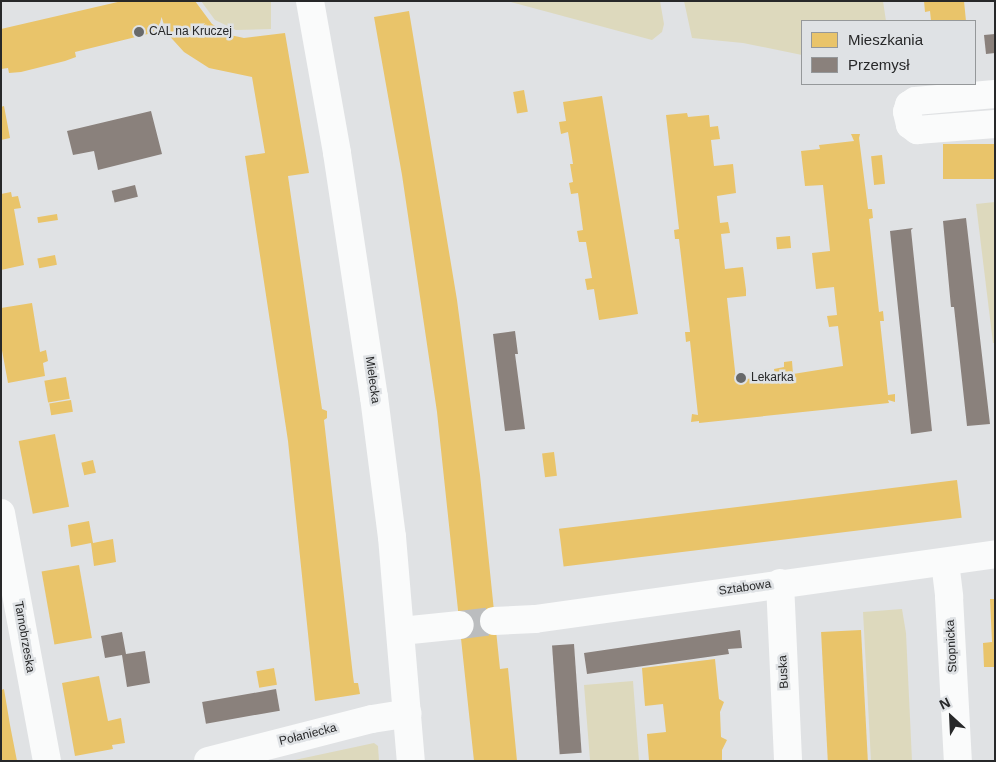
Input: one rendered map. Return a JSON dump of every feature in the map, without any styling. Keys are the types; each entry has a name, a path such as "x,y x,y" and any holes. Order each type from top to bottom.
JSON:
{"street":[{"name":"Mielecka","path":"310,1 355,264 387,500 401,631 411,761"},
{"path":"995,94 915,101 909,105 907,112 910,125 917,130 995,124"},
{"name":"Tarnobrzeska","path":"1,513 47,761"},
{"name":"Sztabowa","path":"494,621 535,619 995,554"},
{"name":"Stopnicka","path":"945,562 949,597 958,761"},
{"name":"Buska","path":"780,583 788,761"},
{"path":"401,631 460,624"},
{"name":"Połaniecka","path":"208,761 372,719 408,713"}],"shaded area":[{"path":"201,1 271,1 271,29 236,30 215,20"},
{"path":"507,1 660,1 664,24 662,32 652,40"},
{"path":"684,1 883,1 886,20 801,20 801,55 743,43 692,38"},
{"path":"995,202 995,343 993,343 976,204"},
{"path":"902,609 906,633 912,761 871,761 863,612"},
{"path":"633,681 639,761 581,761 590,760 584,685"},
{"path":"374,743 378,746 379,761 290,761"}],"building: Mieszkania":[{"path":"122,1 195,1 212,24 230,35 244,38 285,33 309,173 288,176 322,409 327,411 327,418 324,420 353,676 354,683 358,683 360,694 315,701 288,441 245,156 265,153 252,77 209,68 184,52 164,30 75,52 76,57 21,72 9,73 8,68 1,69 1,29"},
{"path":"924,1 964,1 966,20 931,20 930,11 925,12"},
{"path":"409,11 457,300 480,475 500,669 508,668 517,761 474,761 437,412 402,175 374,17"},
{"path":"524,90 528,112 517,114 513,92"},
{"path":"602,96 638,314 599,320 594,289 587,290 585,279 592,278 586,242 579,242 577,231 583,230 578,193 571,194 569,183 573,182 570,164 573,164 568,132 561,134 559,122 566,121 563,102"},
{"path":"4,106 10,138 1,140 1,107"},
{"path":"687,113 688,117 709,115 710,127 718,126 720,139 711,140 714,166 733,164 736,193 717,196 720,223 728,222 730,233 721,234 725,269 743,267 746,290 746,296 727,298 736,380 775,376 774,369 784,367 784,362 792,361 793,374 843,366 838,326 829,327 827,316 837,315 834,287 816,289 812,253 830,251 823,185 805,186 801,151 820,149 819,145 854,141 851,134 860,134 868,209 872,209 873,218 869,219 879,312 883,311 884,321 880,321 888,395 895,394 895,402 888,400 889,403 699,423 699,421 691,422 692,414 698,415 690,341 686,342 685,332 690,332 679,239 675,239 674,230 679,229 666,115"},
{"path":"943,144 995,144 995,179 943,179"},
{"path":"882,155 885,184 874,185 871,156"},
{"path":"11,192 12,197 18,196 21,208 14,209 24,265 1,270 1,194"},
{"path":"57,214 58,220 38,223 37,217"},
{"path":"790,236 791,248 777,249 776,237"},
{"path":"55,255 57,265 39,268 37,258"},
{"path":"32,303 40,352 46,350 48,361 43,363 45,376 8,383 1,345 1,308"},
{"path":"66,377 70,399 48,402 44,381"},
{"path":"71,400 73,412 51,415 49,403"},
{"path":"55,434 69,507 33,514 19,441"},
{"path":"554,452 557,476 545,477 542,453"},
{"path":"93,460 96,473 84,475 81,463"},
{"path":"957,480 962,518 564,567 559,529"},
{"path":"89,521 93,543 113,539 116,562 94,566 91,543 71,547 68,525"},
{"path":"79,565 92,638 54,644 42,572"},
{"path":"990,599 995,599 995,667 984,667 983,643 992,642"},
{"path":"861,630 868,761 828,761 821,632"},
{"path":"715,659 719,699 724,702 720,712 721,737 727,740 722,750 722,761 649,761 647,734 666,732 663,704 645,706 642,668"},
{"path":"274,668 277,685 259,688 256,671"},
{"path":"99,676 108,721 121,718 125,743 112,745 113,749 75,756 62,683"},
{"path":"4,689 17,761 1,761 1,690"}],"building: Przemysł":[{"path":"995,34 995,53 986,54 984,35"},
{"path":"151,111 162,154 98,170 94,151 73,155 67,131"},
{"path":"135,185 138,197 115,202 112,191"},
{"path":"966,218 990,424 967,426 954,307 951,307 943,221"},
{"path":"913,228 911,230 932,431 911,434 890,231"},
{"path":"515,331 518,354 515,354 525,429 505,431 493,334"},
{"path":"740,630 742,648 728,649 729,654 587,674 584,653"},
{"path":"122,632 126,654 145,651 150,683 127,687 122,655 105,658 101,636"},
{"path":"574,644 582,753 560,754 552,646"},
{"path":"276,689 280,711 206,724 202,702"}],"tunnel":[{"path":"460,625 494,621"}],"place":[{"name":"CAL na Kruczej","path":"139,32"},
{"name":"Lekarka","path":"741,378"}]}
